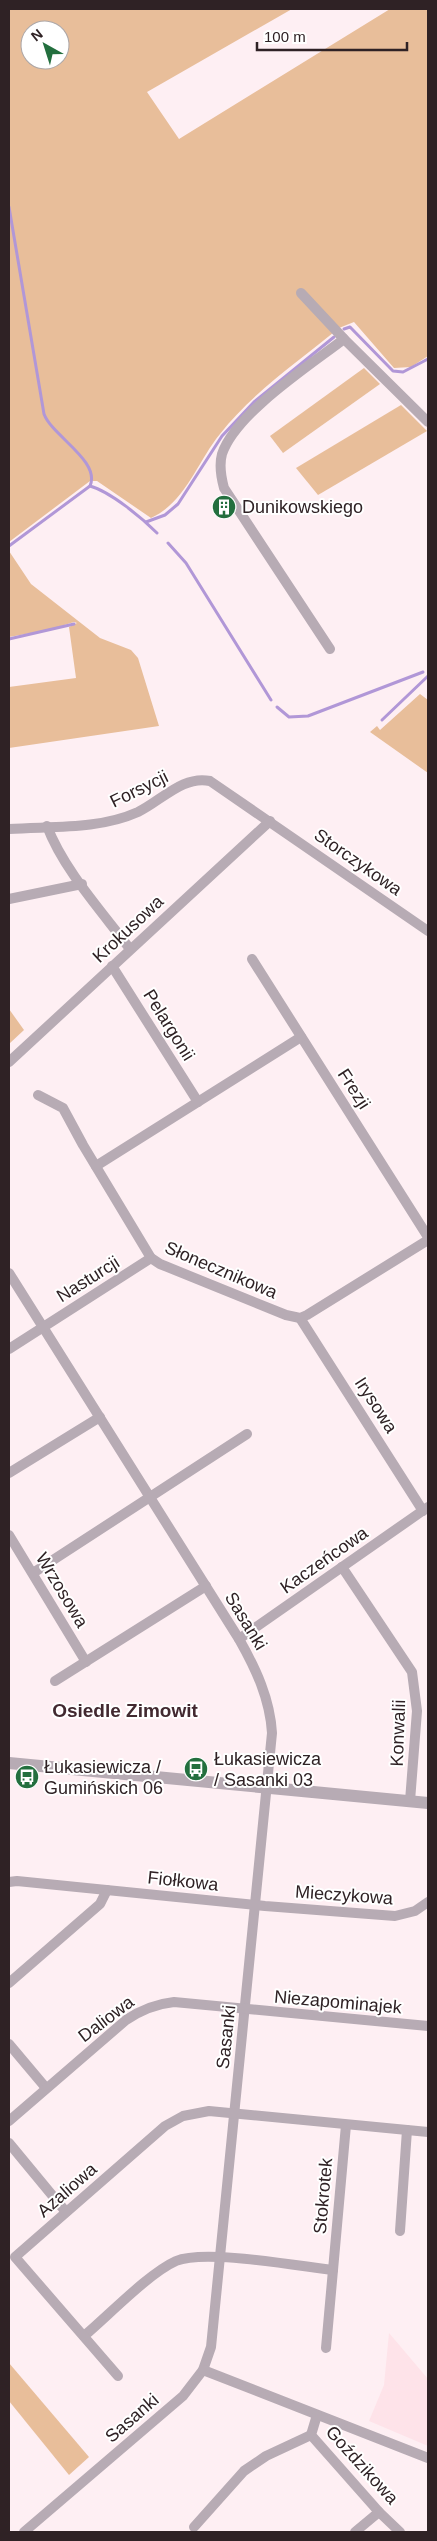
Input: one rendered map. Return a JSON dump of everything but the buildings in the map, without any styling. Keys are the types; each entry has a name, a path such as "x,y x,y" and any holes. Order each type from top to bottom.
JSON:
{"street":[{"path":"301,293 344,340 428,422"},
{"path":"330,649 224,488 220,464 227,443 257,408 272,394 344,340"},
{"name":"Forsycji","path":"9,829 113,821 139,811 185,784 203,780 219,786 270,821"},
{"name":"Storczykowa","path":"270,821 428,931"},
{"name":"Krokusowa","path":"9,1062 270,821"},
{"path":"47,826 56,845 82,884 130,950"},
{"path":"9,899 82,884"},
{"name":"Frezji","path":"252,959 428,1238"},
{"name":"Pelargonii","path":"112,966 198,1102"},
{"path":"96,1166 301,1038"},
{"name":"Słonecznikowa","path":"38,1095 63,1108 151,1258 265,1307 300,1318"},
{"path":"300,1318 428,1238"},
{"name":"Nasturcji","path":"43,1327 151,1258"},
{"name":"Sasanki","path":"9,1273 239,1639 254,1666 269,1708 272,1734 211,2347 203,2370 183,2396 24,2532"},
{"name":"Irysowa","path":"300,1318 426,1509"},
{"path":"9,1349 43,1327"},
{"path":"9,1474 100,1417"},
{"path":"32,1573 247,1434"},
{"name":"Kaczeńcowa","path":"239,1639 426,1509"},
{"name":"Wrzosowa","path":"9,1534 86,1662"},
{"name":"Konwalii","path":"342,1567 412,1672 417,1711 410,1801"},
{"path":"55,1681 206,1586"},
{"path":"9,1763 428,1803"},
{"name":"Fiołkowa","path":"9,1882 17,1881 255,1905"},
{"path":"9,1983 95,1909 103,1901 107,1890"},
{"name":"Mieczykowa","path":"255,1905 395,1916 415,1911 428,1902"},
{"name":"Daliowa","path":"9,2121 126,2020 149,2007 174,2002 245,2010"},
{"name":"Niezapominajek","path":"245,2010 428,2026"},
{"path":"9,2044 46,2088"},
{"name":"Azaliowa","path":"118,2376 12,2254 66,2212 173,2120 200,2111 235,2114"},
{"path":"235,2114 428,2132"},
{"name":"Stokrotek","path":"326,2348 346,2124"},
{"path":"400,2232 407,2130"},
{"path":"9,2143 66,2212"},
{"path":"84,2336 169,2264 195,2256 221,2257 333,2270"},
{"name":"Goździkowa","path":"203,2370 428,2458"},
{"name":"Goździkowa","path":"317,2415 311,2435 379,2512 400,2532"},
{"path":"194,2527 244,2471 266,2456 311,2435"},
{"path":"355,2532 379,2512"}],"shaded area":[{"path":"9,9 292,9 147,92 179,139 390,9 428,9 428,356 411,367 394,368 354,322 339,328 247,404 220,434 182,492 163,511 151,518 97,481 90,481 9,542"},
{"path":"364,368 380,384 283,453 270,436"},
{"path":"401,405 427,431 318,495 296,468"},
{"path":"9,551 31,584 100,638 131,650 138,658 159,726 9,748 9,687 76,678 69,627 77,623 74,622 48,630 9,637"},
{"path":"420,694 428,700 428,773 370,732 377,726 380,730"},
{"path":"9,1009 24,1030 9,1044"},
{"path":"389,2333 428,2379 428,2446 369,2421 384,2385"},
{"path":"9,2363 89,2457 69,2475 9,2401"}],"waterway":[{"path":"9,207 44,414 56,431 89,467 92,477 90,486"},
{"path":"344,329 350,327 393,371 403,372 428,359"},
{"path":"146,522 165,515 178,504 222,436 254,402 334,337"},
{"path":"9,546 90,486 107,494 135,513 157,533"},
{"path":"168,543 186,563 271,700"},
{"path":"9,639 74,624"},
{"path":"277,707 289,717 308,716 423,672"},
{"path":"382,720 428,676"}],"place":[{"name":"Dunikowskiego","path":"224,507"},
{"name":"Łukasiewicza / Sasanki 03","path":"196,1769"},
{"name":"Łukasiewicza / Gumińskich 06","path":"27,1777"}],"district":[{"name":"Osiedle Zimowit","path":"125,1710"}]}
